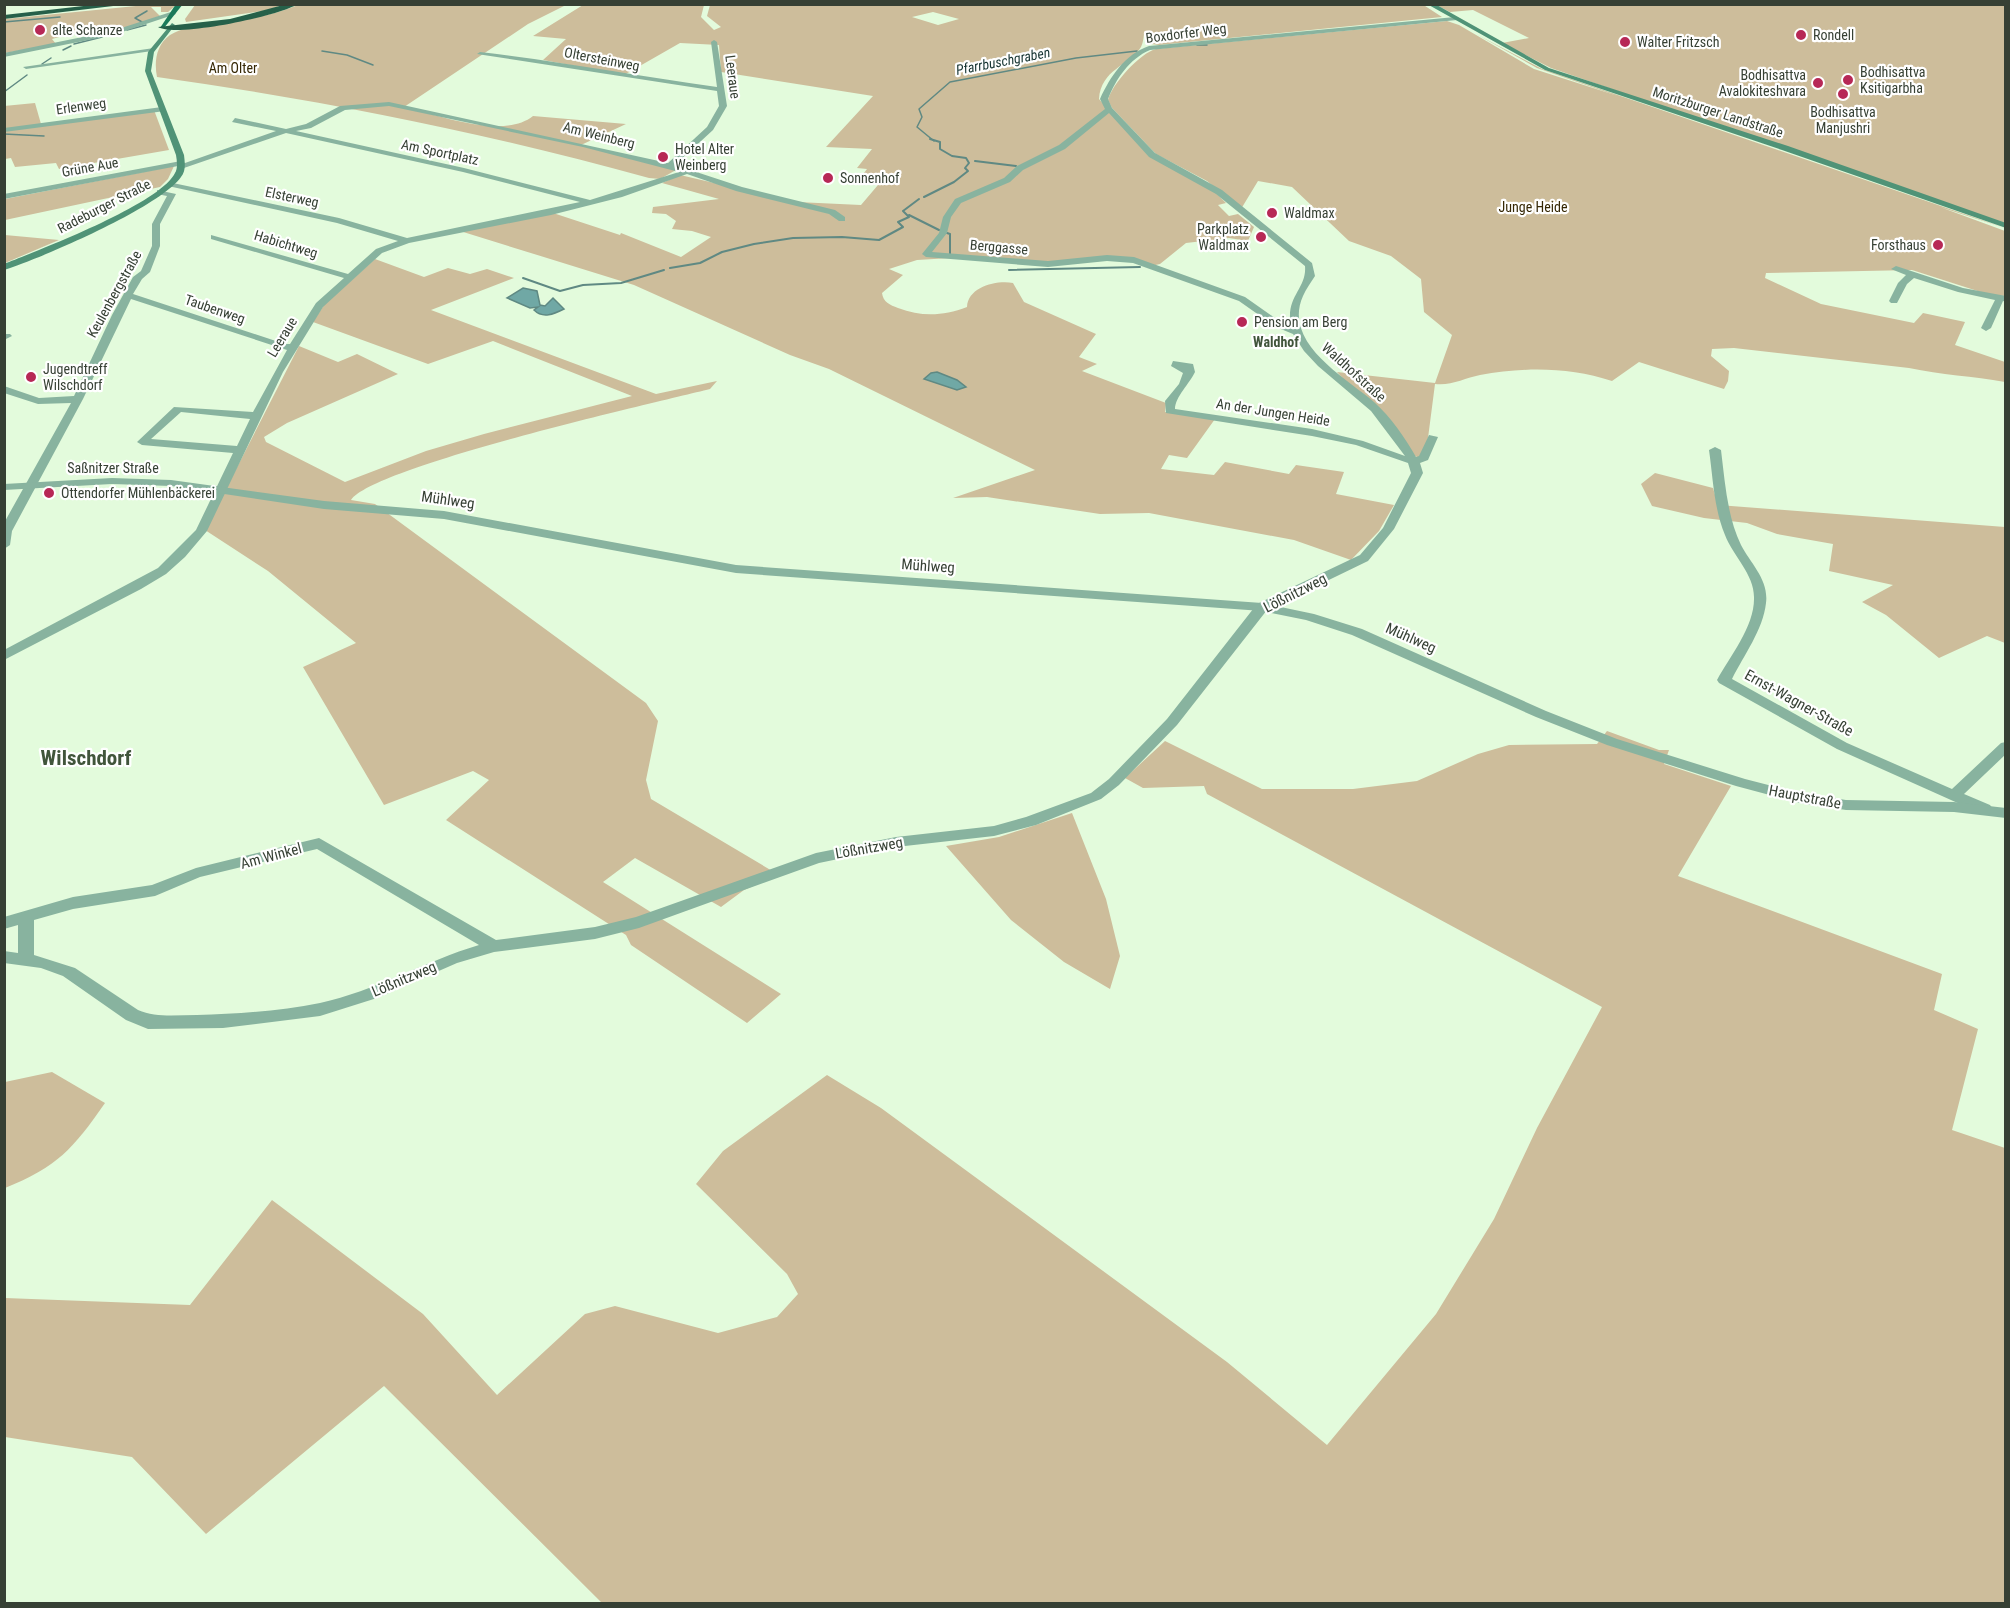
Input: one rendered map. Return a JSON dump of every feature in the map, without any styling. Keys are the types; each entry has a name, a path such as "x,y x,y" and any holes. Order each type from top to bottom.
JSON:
{"highway":[{"path":"4,15 59,4"},
{"path":"18,11 90,4"},
{"path":"4,15 127,4"},
{"path":"164,31 172,26 245,15 287,4"},
{"path":"164,31 266,14 295,4"},
{"path":"172,26 192,26"}],"main road":[{"path":"180,4 152,49 148,71 181,165"},
{"path":"172,26 188,4"},
{"name":"Moritzburger Landstraße","path":"1430,4 1547,69 1785,148 2006,226"},
{"name":"Radeburger Straße","path":"4,267 81,234 160,192 171,183 181,165"}],"street":[{"path":"4,55 113,33 174,13"},
{"name":"Boxdorfer Weg","path":"1109,109 1104,99 1110,84 1137,55 1149,48 1455,19"},
{"name":"Leeraue","path":"670,166 718,116 723,106 714,42"},
{"path":"34,50 26,67 152,49"},
{"name":"Oltersteinweg","path":"480,54 558,63 596,72 719,89"},
{"name":"Am Weinberg","path":"343,108 397,105 670,166 739,189 832,212 842,219"},
{"name":"Erlenweg","path":"4,130 162,108"},
{"name":"Am Sportplatz","path":"181,165 285,131 308,126 343,108"},
{"path":"1109,109 1152,155 1203,182 1310,265 1310,276 1295,296 1293,310 1297,332"},
{"name":"Berggasse","path":"1109,109 1062,147 1020,168 1007,180 958,201 946,217 943,233 926,254 1048,264 1107,258 1134,260 1242,299 1279,325 1297,332"},
{"name":"Am Sportplatz","path":"235,120 464,170 589,203"},
{"name":"Grüne Aue","path":"4,197 181,165"},
{"name":"Leeraue","path":"4,656 162,571 201,531 278,372 319,306 379,251 407,241 589,203 685,172"},
{"name":"Elsterweg","path":"171,183 348,224 407,241"},
{"name":"Keulenbergstraße","path":"4,545 6,531 78,399 128,295 138,277 145,272 156,246 156,224 172,194 160,192"},
{"name":"Habichtweg","path":"214,237 350,277"},
{"path":"1896,269 1960,290 2003,298 1986,328"},
{"path":"1894,301 1903,283 1912,274"},
{"name":"Taubenweg","path":"128,295 284,347 294,347"},
{"name":"Waldhofstraße","path":"1297,332 1303,346 1373,407 1413,461"},
{"name":"An der Jungen Heide","path":"1190,372 1189,378 1170,401 1170,411 1351,441 1413,461"},
{"path":"4,389 38,401 78,399"},
{"path":"242,450 142,442 178,409 258,416"},
{"path":"1413,461 1424,458 1433,437"},
{"name":"Ernst-Wagner-Straße","path":"1715,450 1722,502 1735,544 1756,577 1760,604 1724,680 1850,750 1985,809"},
{"name":"Lößnitzweg","path":"26,960 43,962 69,972 132,1015 148,1022 223,1021 320,1009 371,993 451,959 494,946 606,930 660,915 816,858 896,842 993,831 1030,821 1086,800 1114,782 1134,764 1172,722 1262,607 1364,558 1388,529 1411,488 1417,473 1413,461"},
{"name":"Saßnitzer Straße","path":"4,487 119,480 221,489"},
{"name":"Mühlweg","path":"221,489 324,505 444,515 736,569 1262,607 1309,617 1357,632 1541,714 1612,742"},
{"name":"Hauptstraße","path":"1612,742 1741,783 1800,798 1846,805 1985,809 2006,813"},
{"path":"1955,794 2006,746"},
{"name":"Am Winkel","path":"4,923 73,903 155,890 196,873 319,843 494,946"},
{"path":"4,957 26,960 26,915"}],"green space":[{"path":"1422,4 1442,17 1159,45 1151,44 1151,33 1144,32 1141,47 1110,74 1101,89 1099,99 1149,156 1216,193 1226,203 1218,205 1229,216 1238,214 1254,227 1248,241 1229,238 1186,243 1160,264 1151,266 1120,259 1060,265 951,258 917,260 889,269 903,275 882,293 885,301 898,308 916,313 941,314 967,307 972,294 984,286 1013,283 1024,302 1096,334 1079,357 1097,364 1082,371 1166,403 1165,412 1215,419 1187,458 1169,455 1161,469 1214,475 1225,462 1289,474 1296,465 1344,472 1336,494 1394,505 1379,531 1351,560 1294,540 1149,513 1100,514 987,497 953,498 1035,470 829,369 790,355 634,285 460,231 553,213 620,235 621,233 681,257 711,237 692,231 672,229 676,221 666,214 652,213 653,207 719,199 662,183 680,175 797,202 861,205 878,185 857,182 867,169 857,168 872,149 826,147 873,96 721,72 719,45 680,43 624,75 543,60 566,39 533,36 583,5 704,5 701,17 714,30 721,27 707,16 710,5","holes":["933,12 959,19 938,25 912,17"]},
{"path":"146,5 176,5 168,12 161,12 161,7 151,7 160,16 126,28 101,25 52,39 56,44 5,53 5,19"},
{"path":"195,5 282,5 269,10 186,22 185,19"},
{"name":"Am Olter","path":"298,5 566,5 528,24 404,107 452,120 488,126 520,123 533,116 626,124 581,145 676,170 660,179 649,178 527,146 404,119 281,96 157,77 156,60 159,49 170,35 183,29 242,20"},
{"path":"1436,5 2005,5 2005,225 1551,68 1502,43 1529,38 1473,10 1450,12"},
{"name":"Junge Heide","path":"1447,21 1459,25 1534,69 1618,96 1537,68 1476,34 1542,69 2005,228 1940,207 2005,231 2005,296 1990,295 1912,270 1766,273 1765,278 1821,304 1914,323 1923,313 1965,322 1955,345 2005,362 2005,382 1909,368 1734,348 1712,349 1711,356 1729,371 1724,389 1639,362 1612,381 1563,371 1497,372 1452,383 1435,384 1428,438 1421,458 1414,456 1337,372 1435,383 1452,335 1424,312 1421,279 1391,256 1349,241 1292,187 1258,181 1241,209 1207,181 1156,154 1112,108 1108,100 1115,86 1128,70 1142,56 1156,49"},
{"path":"35,103 41,124 5,129 4,106"},
{"path":"154,110 169,150 59,169 56,163 15,167 11,158 5,159 4,131"},
{"path":"174,166 168,179 160,187 5,220 5,199"},
{"path":"5,235 59,240 5,263"},
{"path":"375,259 424,277 448,268 470,274 487,269 514,278 431,310 656,394 717,381 710,389 518,437 409,470 371,486 351,500 375,504 646,703 658,721 646,780 651,799 779,875 744,890 721,907 635,858 603,882 781,994 747,1023 631,945 626,935 446,820 489,780 473,771 384,805 303,667 356,643 268,571 205,530 299,346 338,362 357,354 398,374 287,423 264,437 266,442 345,482 426,451 632,396 493,341 428,364 313,322 324,305"},
{"path":"1655,473 1713,488 1718,505 2005,527 2005,643 1987,636 1939,658 1886,615 1862,602 1893,585 1829,571 1833,544 1777,534 1747,523 1704,518 1652,506 1641,484"},
{"path":"1607,731 1659,750 1669,750 1664,764 1731,786 1678,876 1942,974 1934,1010 1978,1029 1952,1130 2005,1148 2005,1603 602,1603 384,1386 206,1534 132,1457 5,1437 5,1298 190,1305 272,1200 423,1314 497,1395 585,1314 615,1306 718,1333 777,1317 798,1294 787,1274 696,1184 723,1151 827,1075 881,1108 1227,1362 1327,1445 1436,1314 1494,1219 1537,1128 1602,1007 1207,794 1204,786 1143,788 1125,778 1165,741 1262,789 1353,789 1417,781 1478,754 1509,745 1597,744"},
{"path":"1072,813 1106,899 1120,956 1110,989 1064,962 1011,920 946,846 999,837"},
{"path":"52,1072 105,1103 83,1133 62,1155 38,1172 5,1188 5,1082"}],"water":[{"path":"523,288 537,291 540,305 545,306 553,298 564,309 545,315 534,310 538,307 530,308 507,298"},
{"path":"937,372 957,380 966,387 957,390 924,379 931,373"}],"waterway":[{"path":"142,22 135,18 147,11"},
{"path":"4,22 60,17"},
{"path":"127,30 146,25"},
{"path":"74,44 102,37"},
{"name":"Pfarrbuschgraben","path":"1197,45 1207,45"},
{"path":"63,50 71,46"},
{"path":"322,51 347,55 373,65"},
{"name":"Pfarrbuschgraben","path":"932,140 917,127 922,117 919,109 950,82 1076,58 1137,51"},
{"path":"42,64 51,58"},
{"path":"4,92 27,75"},
{"path":"4,134 44,136"},
{"name":"Pfarrbuschgraben","path":"924,197 954,182 968,171 965,168 969,163 966,158 952,156 940,149 940,142 932,140"},
{"path":"975,161 1016,166"},
{"name":"Pfarrbuschgraben","path":"670,268 700,263 722,252 754,244 793,238 842,237 879,240 903,227 898,222 909,217 903,211 919,199"},
{"path":"909,215 939,230"},
{"path":"947,233 950,234 950,255"},
{"path":"1009,270 1140,267"},
{"name":"Pfarrbuschgraben","path":"523,278 560,291 583,285 621,283 664,270"}],"place":[{"name":"alte Schanze","path":"40,30"},
{"name":"Rondell","path":"1801,35"},
{"name":"Walter Fritzsch","path":"1625,42"},
{"name":"Bodhisattva Ksitigarbha","path":"1848,80"},
{"name":"Bodhisattva Avalokiteshvara","path":"1818,83"},
{"name":"Bodhisattva Manjushri","path":"1843,94"},
{"name":"Hotel Alter Weinberg","path":"663,157"},
{"name":"Sonnenhof","path":"828,178"},
{"name":"Waldmax","path":"1272,213"},
{"name":"Parkplatz Waldmax","path":"1261,237"},
{"name":"Forsthaus","path":"1938,245"},
{"name":"Pension am Berg","path":"1242,322"},
{"name":"Jugendtreff Wilschdorf","path":"31,377"},
{"name":"Ottendorfer Mühlenbäckerei","path":"49,493"}],"district":[{"name":"Waldhof","path":"1276,342"},
{"name":"Wilschdorf","path":"86,758"}]}
